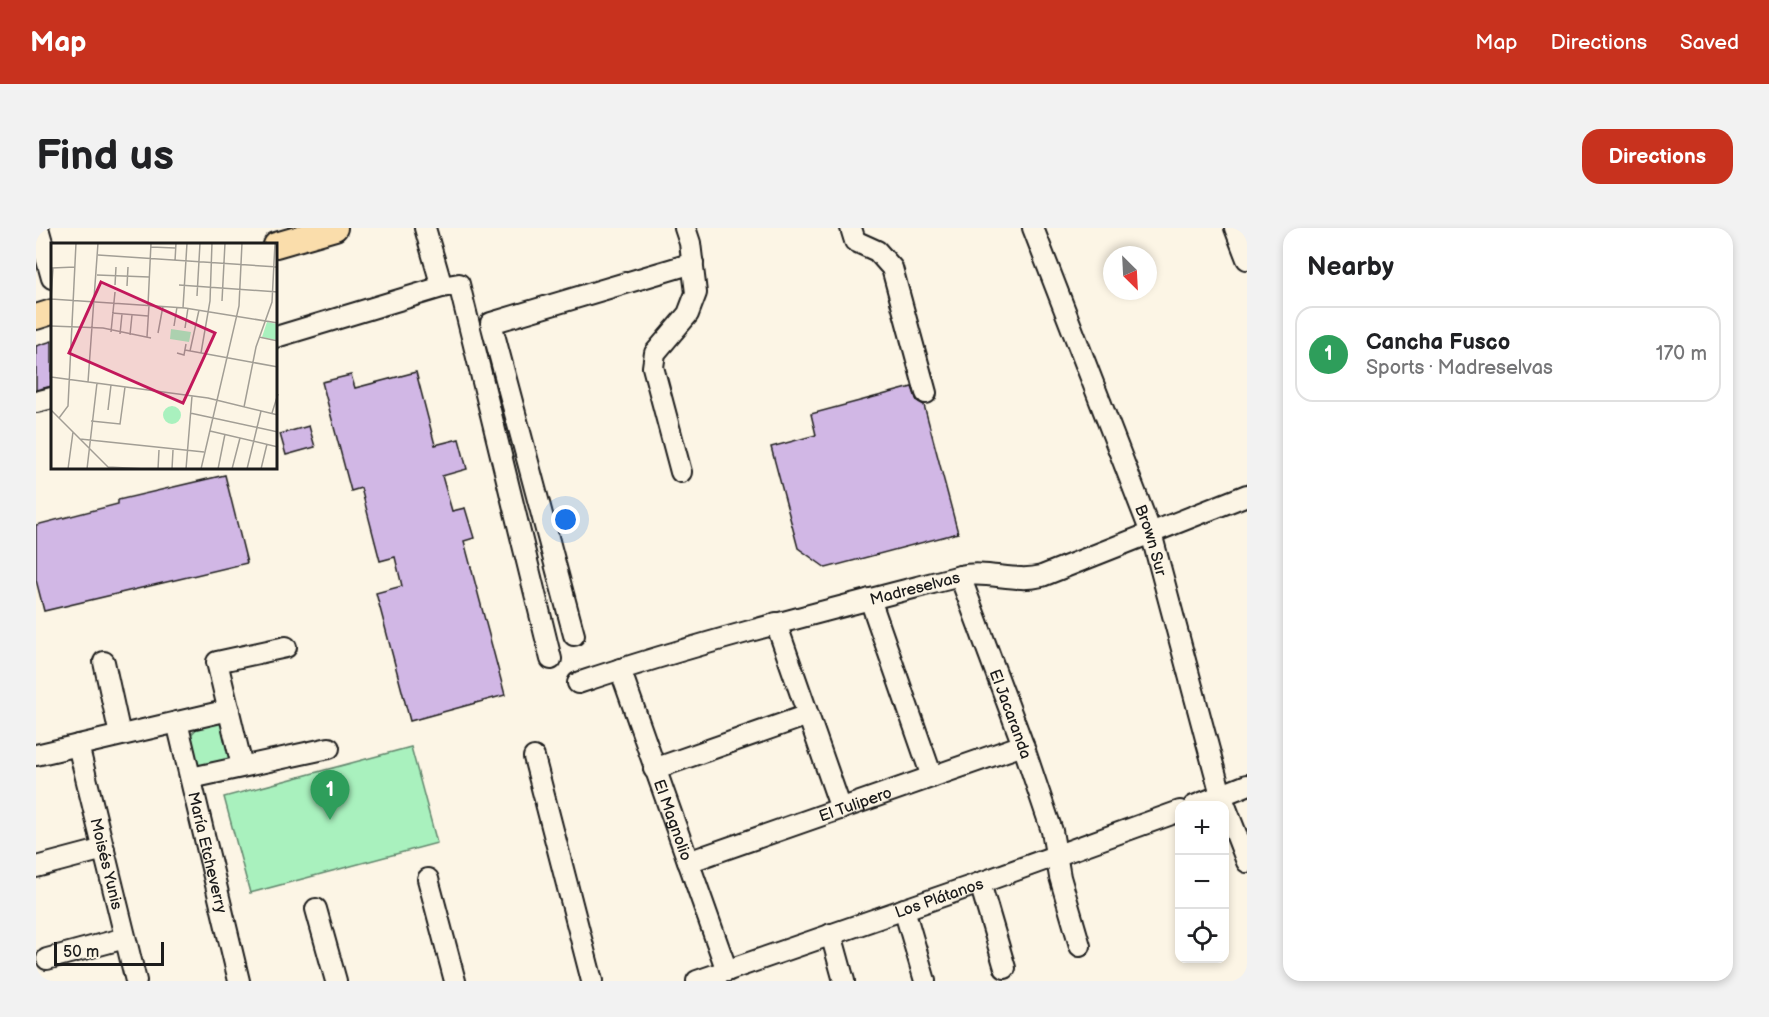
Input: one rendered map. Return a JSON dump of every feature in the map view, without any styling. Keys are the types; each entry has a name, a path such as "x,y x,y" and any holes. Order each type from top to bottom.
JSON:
{"main road":[{"path":"278,244 335,228"},
{"path":"36,317 51,312"}],"street":[{"path":"38,228 51,274"},
{"path":"426,228 442,287"},
{"path":"681,472 653,367 655,353 688,314 696,293 690,243 685,228"},
{"path":"851,228 855,241 877,251 892,268 926,393"},
{"name":"Brown Sur","path":"1033,228 1152,533 1221,795 1247,862"},
{"path":"1235,228 1247,259"},
{"path":"574,635 491,323 693,263"},
{"path":"278,336 442,287 459,284 551,659"},
{"path":"36,402 51,398"},
{"name":"Madreselvas","path":"578,683 776,623 960,576 982,573 1035,578 1247,495"},
{"name":"El Jacaranda","path":"960,576 1023,745 1052,831 1060,877 1080,946"},
{"path":"870,599 932,777"},
{"path":"776,623 841,809"},
{"path":"242,766 217,662 286,646"},
{"path":"104,662 120,735"},
{"name":"El Magnolio","path":"620,669 688,862 737,972"},
{"path":"36,755 229,710"},
{"path":"654,769 808,715"},
{"name":"María Etcheverry","path":"177,722 239,981"},
{"name":"Moisés Yunis","path":"78,745 136,981"},
{"name":"El Tulipero","path":"688,862 1023,745"},
{"path":"191,778 330,748"},
{"path":"534,757 592,981"},
{"path":"1206,801 1247,785"},
{"name":"Los Plátanos","path":"697,981 737,972 831,934 1175,812"},
{"path":"36,867 104,849"},
{"path":"428,879 455,981"},
{"path":"980,883 1005,968"},
{"path":"316,909 336,981"},
{"path":"904,909 925,981"},
{"path":"831,934 844,981"},
{"path":"47,959 126,938"}],"green space":[{"path":"215,722 222,723 231,755 230,760 197,771 189,737 199,726"},
{"path":"411,747 437,843 250,893 224,797"}],"building":[{"path":"51,341 51,386 36,390 36,346"},
{"path":"416,372 435,445 459,439 467,469 442,476 452,511 465,508 474,538 464,541 505,695 410,721 376,593 402,586 395,557 380,561 361,488 351,491 322,382 351,375 355,388"},
{"path":"912,387 917,401 924,405 958,533 826,568 798,548 771,447 816,435 811,414"},
{"path":"309,426 315,447 286,455 280,434"},
{"path":"225,475 247,563 44,611 36,580 36,525 118,504 118,500"}],"place":[{"name":"Cancha Fusco","path":"330,820"}]}
